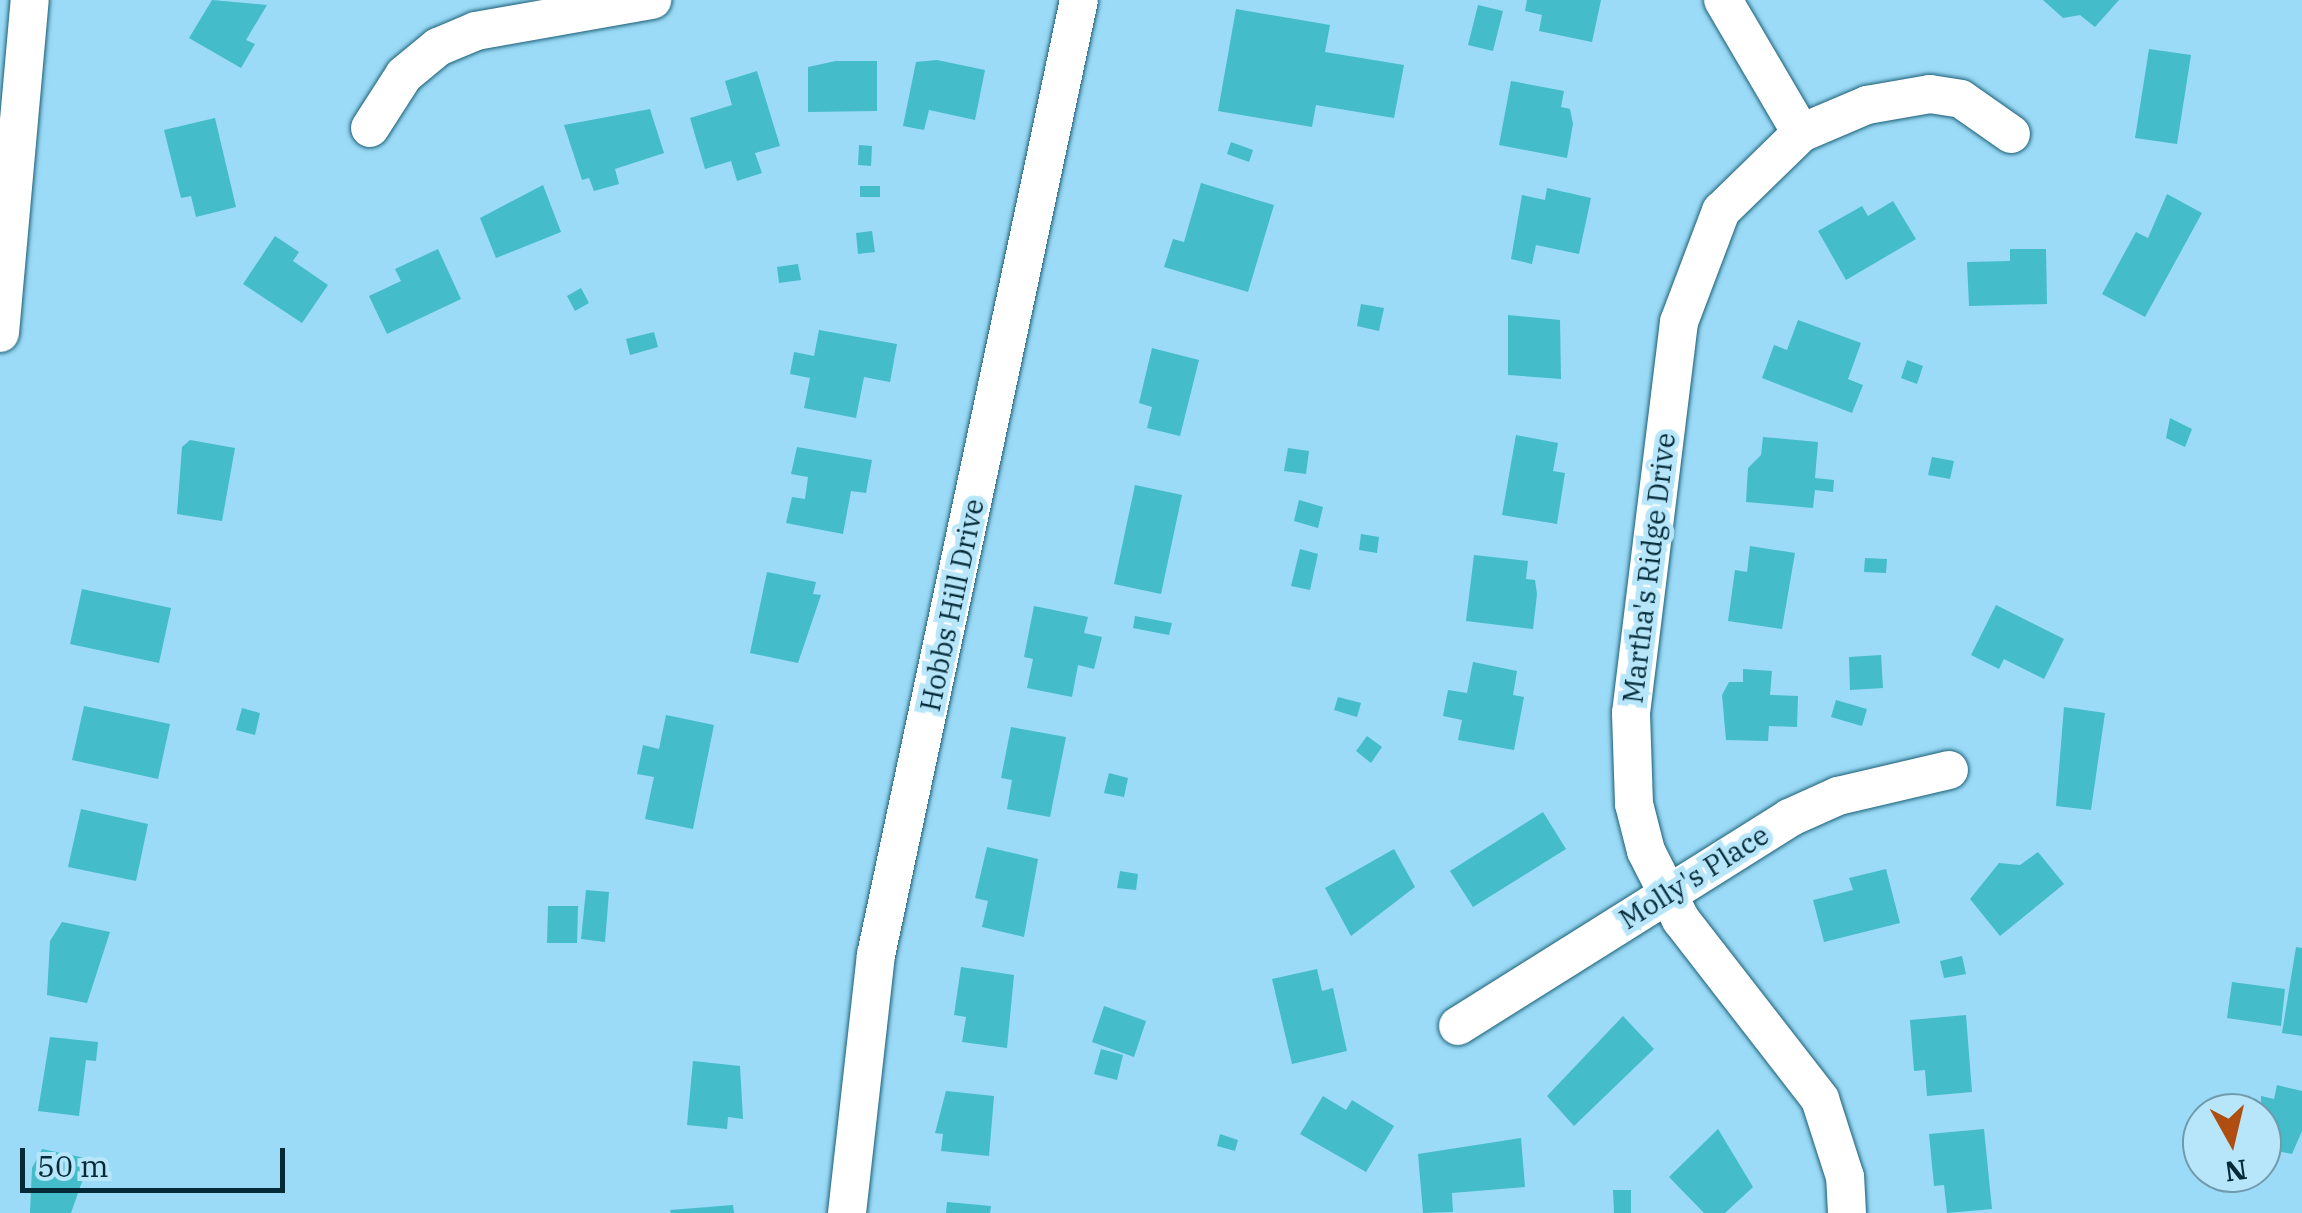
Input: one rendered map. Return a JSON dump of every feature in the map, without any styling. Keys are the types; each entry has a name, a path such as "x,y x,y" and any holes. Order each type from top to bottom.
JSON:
{"street":[{"path":"0,333 30,0"},
{"path":"370,128 404,75 438,47 476,31 652,0"},
{"name":"Hobbs Hill Drive","path":"848,1213 851,1130 876,956 1079,0"},
{"path":"1723,0 1801,133"},
{"name":"Martha's Ridge Drive","path":"1847,1213 1845,1177 1820,1099 1665,895 1634,804 1629,748 1680,322 1722,211 1801,133 1867,105 1930,94 1961,98 2011,134"},
{"name":"Molly's Place","path":"1458,1026 1812,806 1949,770"}],"building":[{"path":"212,0 267,5 246,40 255,44 241,68 189,38"},
{"path":"1527,0 1601,0 1592,42 1539,31 1542,15 1525,11"},
{"path":"2043,0 2119,0 2095,27 2080,15 2063,18"},
{"path":"1478,5 1503,11 1493,51 1468,45"},
{"path":"1236,9 1330,25 1325,52 1404,65 1394,118 1316,105 1312,127 1218,111"},
{"path":"2149,49 2191,55 2177,144 2135,138"},
{"path":"937,60 985,70 975,120 929,110 924,130 903,126 916,62"},
{"path":"836,61 877,61 877,111 808,112 808,67"},
{"path":"757,71 780,146 755,153 762,173 737,181 731,161 705,169 690,118 732,105 725,81"},
{"path":"1511,81 1564,91 1561,107 1570,109 1573,124 1567,158 1499,145"},
{"path":"650,109 664,153 615,169 619,184 594,191 589,178 582,180 564,125"},
{"path":"215,118 236,207 196,217 191,196 181,198 164,130"},
{"path":"1231,142 1253,150 1249,162 1227,154"},
{"path":"859,145 872,146 871,166 858,165"},
{"path":"1201,183 1274,205 1248,292 1164,267 1173,239 1184,242"},
{"path":"543,185 561,232 496,258 480,218"},
{"path":"860,186 880,186 880,197 860,197"},
{"path":"1547,188 1591,198 1579,254 1536,245 1532,264 1511,259 1522,195 1545,200"},
{"path":"2167,194 2202,213 2145,317 2102,294 2136,232 2148,238"},
{"path":"1893,201 1916,239 1846,280 1818,231 1862,206 1868,216"},
{"path":"872,231 875,252 858,254 856,233"},
{"path":"275,236 299,252 293,261 328,285 302,323 243,284"},
{"path":"438,249 461,299 387,334 369,296 401,281 395,269"},
{"path":"2010,249 2046,249 2047,304 1969,306 1967,262 2010,261"},
{"path":"798,264 801,280 779,283 777,267"},
{"path":"581,288 589,303 575,311 567,296"},
{"path":"1361,304 1384,308 1379,331 1357,326"},
{"path":"1508,315 1560,320 1561,379 1508,375"},
{"path":"1798,320 1861,343 1848,379 1863,385 1852,413 1762,378 1774,345 1787,350"},
{"path":"819,330 897,344 890,382 864,377 856,418 804,408 810,378 790,374 794,352 814,356"},
{"path":"654,332 658,347 630,355 626,339"},
{"path":"1152,348 1199,360 1180,436 1147,428 1152,407 1139,403"},
{"path":"1907,360 1923,366 1917,384 1901,378"},
{"path":"2170,418 2192,429 2185,447 2166,438"},
{"path":"1516,435 1558,443 1553,471 1565,473 1557,524 1502,515"},
{"path":"1763,437 1818,442 1815,478 1834,480 1833,492 1815,490 1813,508 1746,502 1748,468 1761,455"},
{"path":"190,440 235,448 222,521 177,514 182,447"},
{"path":"797,447 872,460 866,493 851,491 843,534 786,523 792,497 805,499 808,477 791,474"},
{"path":"1288,448 1309,451 1306,474 1284,471"},
{"path":"1932,457 1954,461 1950,479 1928,475"},
{"path":"1135,485 1182,495 1161,594 1114,584"},
{"path":"1299,500 1323,507 1318,528 1294,521"},
{"path":"1361,534 1379,537 1377,553 1359,550"},
{"path":"1750,546 1795,553 1782,629 1728,621 1735,570 1747,572"},
{"path":"1300,549 1318,554 1310,590 1291,586"},
{"path":"1474,555 1528,561 1526,579 1535,580 1537,594 1533,629 1466,621"},
{"path":"1865,558 1887,559 1886,573 1864,572"},
{"path":"767,572 816,582 813,594 821,595 798,663 750,653"},
{"path":"82,589 171,608 159,663 70,644"},
{"path":"1996,605 2064,639 2044,679 2004,659 1999,669 1971,655"},
{"path":"1034,606 1088,617 1084,633 1102,637 1094,669 1078,665 1072,697 1027,688 1033,659 1024,657"},
{"path":"1135,616 1172,623 1169,635 1133,628"},
{"path":"1881,655 1883,688 1850,690 1849,657"},
{"path":"1473,662 1517,671 1513,695 1524,697 1514,750 1458,740 1462,720 1443,716 1448,690 1467,693"},
{"path":"1743,669 1772,671 1770,695 1798,696 1797,727 1769,726 1768,741 1726,740 1722,695 1729,682 1743,682"},
{"path":"1338,697 1361,703 1357,717 1334,710"},
{"path":"1836,700 1867,709 1862,726 1831,717"},
{"path":"84,706 170,724 158,779 72,760"},
{"path":"2064,707 2105,713 2091,810 2056,806"},
{"path":"242,708 260,713 255,735 236,730"},
{"path":"666,715 714,725 693,829 645,819 654,777 637,774 643,745 659,749"},
{"path":"1011,727 1066,737 1050,817 1007,809 1012,780 1001,778"},
{"path":"1367,736 1382,747 1371,763 1356,751"},
{"path":"1109,773 1128,778 1124,797 1104,793"},
{"path":"81,809 148,824 136,881 68,867"},
{"path":"1543,812 1566,849 1473,907 1450,871"},
{"path":"987,847 1038,859 1024,937 982,927 988,901 975,898"},
{"path":"1394,849 1415,887 1351,936 1325,888"},
{"path":"2038,852 2064,884 2000,936 1970,899 1999,863 2020,865"},
{"path":"1886,869 1900,923 1824,942 1813,900 1853,890 1849,878"},
{"path":"1120,871 1138,874 1136,890 1117,888"},
{"path":"586,890 609,892 605,942 581,939"},
{"path":"548,906 578,906 577,943 547,943"},
{"path":"62,922 110,932 87,1003 47,995 50,941"},
{"path":"2296,947 2302,948 2302,1036 2282,1033"},
{"path":"1962,956 1966,974 1944,978 1940,961"},
{"path":"961,967 1014,975 1007,1048 962,1042 966,1017 954,1015"},
{"path":"1317,969 1322,991 1333,988 1347,1051 1292,1064 1272,979"},
{"path":"2232,982 2285,989 2281,1026 2227,1018"},
{"path":"1104,1006 1146,1021 1134,1057 1092,1042"},
{"path":"1966,1015 1972,1092 1927,1096 1925,1070 1914,1071 1910,1020"},
{"path":"1623,1016 1654,1049 1574,1126 1547,1096"},
{"path":"50,1037 98,1042 96,1061 86,1060 79,1116 38,1111"},
{"path":"1101,1049 1123,1055 1117,1080 1094,1074"},
{"path":"693,1061 740,1066 743,1119 728,1117 727,1129 687,1125"},
{"path":"2277,1085 2302,1091 2302,1131 2292,1154 2282,1152 2282,1093 2275,1093"},
{"path":"946,1091 994,1096 989,1156 941,1151 943,1134 935,1133"},
{"path":"1323,1096 1346,1110 1352,1100 1394,1126 1366,1172 1300,1134"},
{"path":"1718,1129 1753,1187 1725,1213 1704,1213 1669,1177"},
{"path":"1984,1129 1992,1209 1947,1213 1944,1185 1934,1186 1929,1134"},
{"path":"1220,1134 1238,1140 1235,1151 1217,1146"},
{"path":"1521,1138 1525,1187 1452,1193 1453,1212 1423,1213 1418,1154"},
{"path":"42,1149 90,1159 71,1213 30,1213 32,1168"},
{"path":"1613,1190 1631,1190 1631,1213 1614,1213"},
{"path":"947,1202 991,1206 990,1213 946,1213"},
{"path":"733,1205 734,1213 670,1210"}]}
